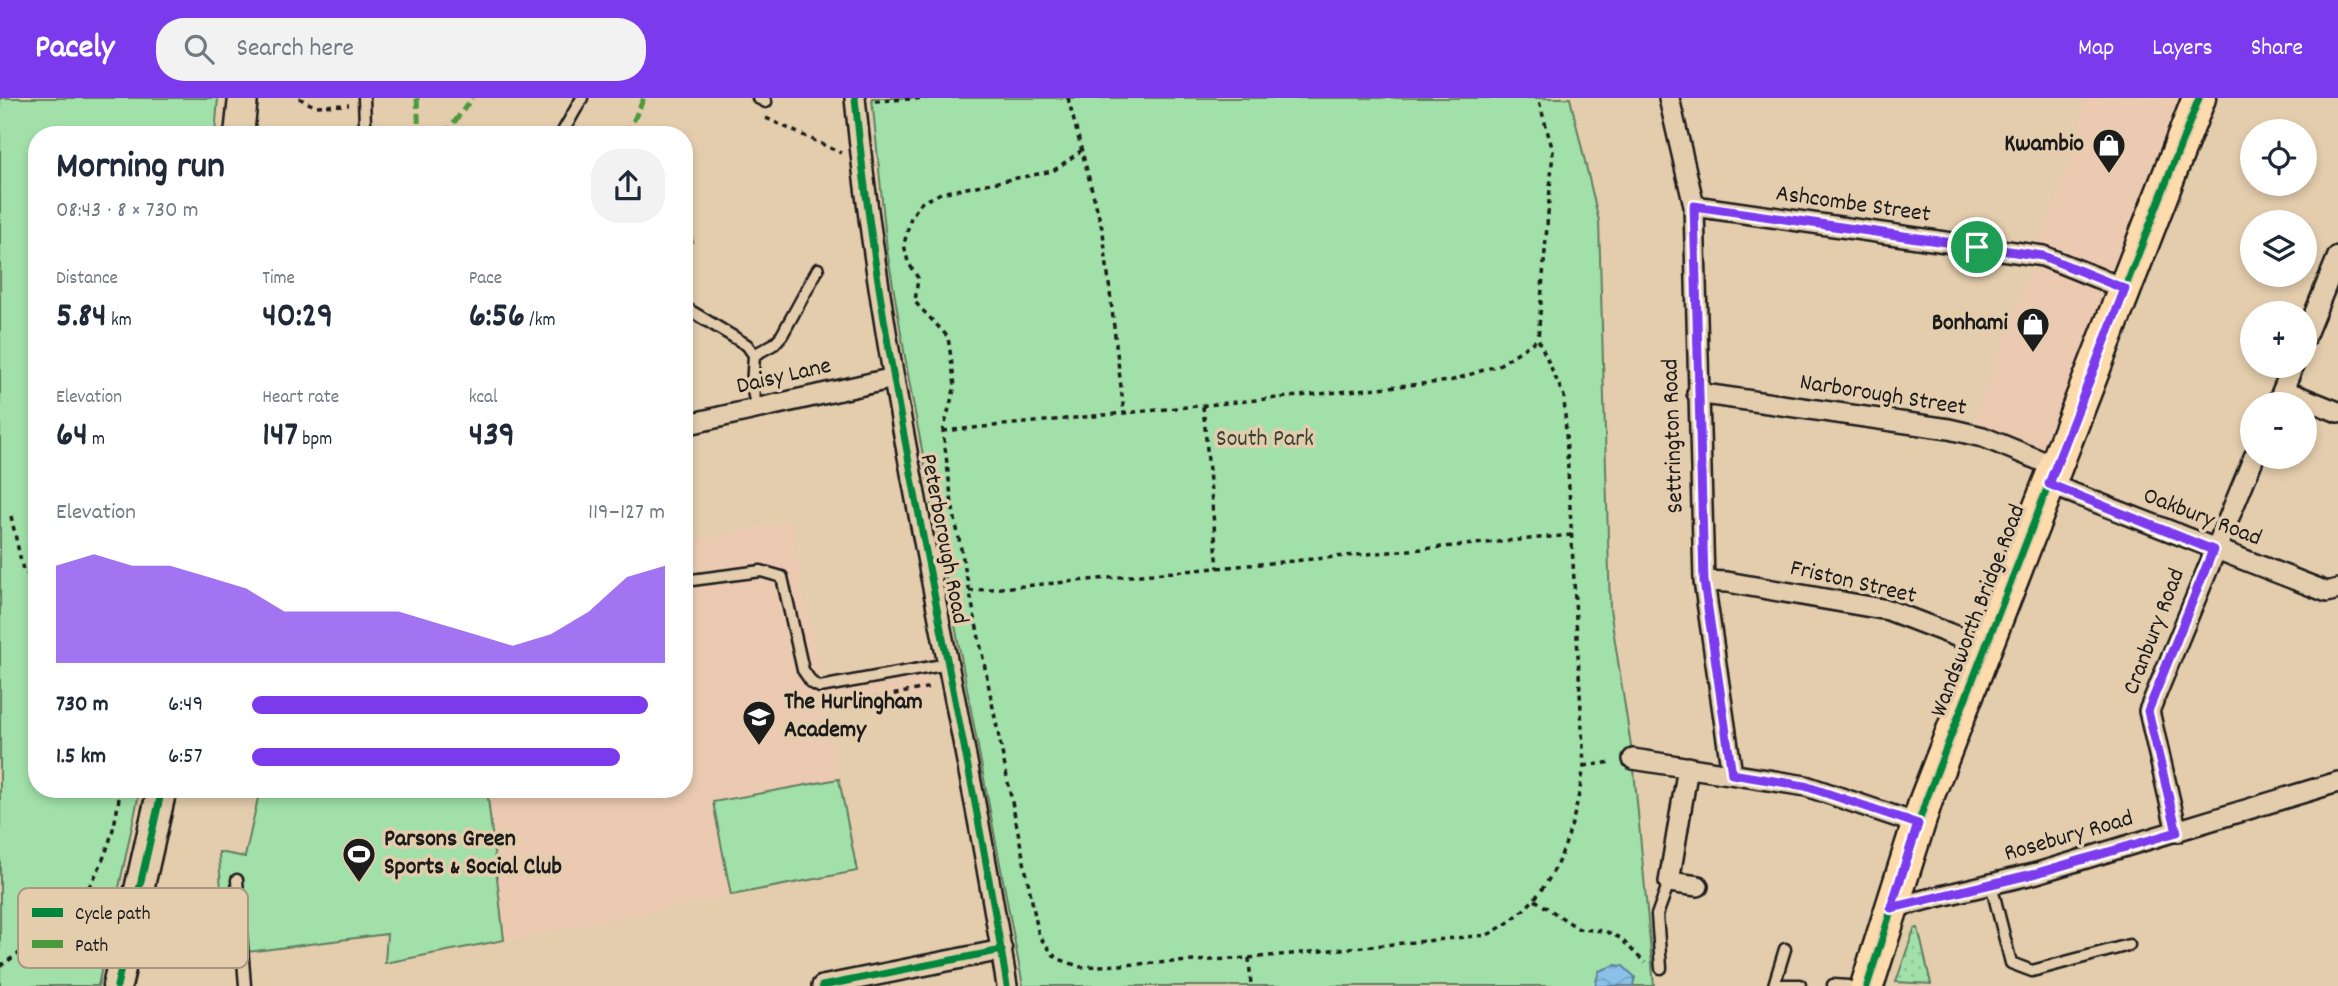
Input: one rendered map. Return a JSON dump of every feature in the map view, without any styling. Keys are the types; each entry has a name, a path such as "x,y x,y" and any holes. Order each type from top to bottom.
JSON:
{"main road":[{"name":"Wandsworth Bridge Road","path":"1867,986 1918,824 2125,289 2193,100"}],"street":[{"path":"240,126 243,98"},
{"name":"Settrington Road","path":"1669,98 1694,206 1704,581 1732,774"},
{"name":"Peterborough Road","path":"855,100 865,207 894,378 1007,986"},
{"name":"Ashcombe Street","path":"1694,206 2043,256 2125,289"},
{"path":"2317,308 2338,257"},
{"name":"Daisy Lane","path":"693,423 894,378"},
{"name":"Narborough Street","path":"1697,393 1949,429 1983,437 2052,476"},
{"path":"2317,407 2338,412"},
{"name":"Cranbury Road","path":"2177,832 2148,711 2249,469"},
{"name":"Oakbury Road","path":"2052,476 2213,550 2327,592 2338,589"},
{"name":"Friston Street","path":"1704,581 1727,582 1888,610 1987,648"},
{"path":"1633,759 1805,786 1918,824"},
{"path":"1688,767 1669,882 1698,886"},
{"name":"Rosebury Road","path":"1891,908 1991,884 2177,832 2338,782"},
{"path":"139,888 160,798"},
{"path":"822,986 1002,950"},
{"path":"117,986 121,968"}],"lane":[{"path":"566,126 582,98"},
{"path":"363,102 366,126"},
{"path":"754,355 774,344 782,335 818,269"},
{"path":"693,312 747,345 754,355 751,387 757,408"},
{"path":"693,580 761,571 782,577 803,670 812,683 820,687 948,664"},
{"path":"237,880 238,888"},
{"path":"1655,969 1657,915 1669,882"},
{"path":"1991,884 2011,963 2017,968 2032,971 2129,945"},
{"path":"1785,949 1774,985 1800,985"},
{"path":"244,968 245,986"},
{"path":"1833,985 1848,986"}],"path":[{"path":"299,98 314,106 363,102"},
{"path":"855,100 927,98"},
{"path":"1068,98 1103,232 1124,413"},
{"path":"1082,150 1053,171 928,198 911,217 904,244 908,262 918,278 915,302 948,337 955,386 943,431 952,504 1039,936 1056,958 1081,967 1250,958 1487,935 1514,921 1535,900 1562,853 1574,817 1584,766 1564,396 1538,338 1553,151 1538,98"},
{"path":"758,115 848,156"},
{"path":"943,431 1450,381 1499,365 1538,338"},
{"path":"1203,406 1218,568"},
{"path":"932,506 952,504"},
{"path":"11,516 23,570 28,574"},
{"path":"969,591 1572,535"},
{"path":"825,708 931,687"},
{"path":"1584,766 1633,759"},
{"path":"88,888 108,853 119,798"},
{"path":"1535,900 1579,929 1605,931 1620,938 1655,969"},
{"path":"0,966 18,953"},
{"path":"1250,958 1251,986"}],"shaded area":[{"path":"2087,98 2190,98 2043,468 1967,440 2068,168"},
{"name":"The Hurlingham Academy","path":"790,522 820,678 923,658 930,695 827,715 857,871 504,940 488,798 693,798 693,541"}],"green space":[{"path":"0,98 218,98 216,126 28,126 28,798 138,798 119,888 18,888 18,968 102,968 98,986 0,986"},
{"name":"South Park","path":"872,98 1570,98 1599,221 1610,609 1633,759 1654,986 1023,986 910,386 887,250"},
{"path":"839,779 857,871 731,895 713,802"},
{"name":"Parsons Green Sports & Social Club","path":"258,798 488,798 504,940 385,963 387,934 248,952 248,888 221,888 219,852 245,857"},
{"path":"1918,928 1931,984 1896,982 1914,929"}],"water":[{"path":"1615,965 1623,966 1635,977 1633,986 1595,986 1599,971"}],"marked path":[{"path":"417,98 419,126"},
{"path":"452,126 472,98"},
{"path":"631,126 644,98"}],"cycle path":[{"path":"855,98 884,322 1007,986"},
{"path":"1867,986 1926,800 2199,98"},
{"path":"139,888 160,798"},
{"path":"822,986 1002,950"},
{"path":"117,986 121,968"}],"place":[{"name":"Kwambio","path":"2109,175"},
{"name":"Bonhami","path":"2033,354"},
{"name":"The Hurlingham Academy","path":"759,747"},
{"name":"Parsons Green Sports & Social Club","path":"359,884"}],"route":[{"path":"1694,206 1977,247 2043,256 2125,289 2049,484 2213,550 2148,711 2177,832 2037,873 1891,908 1918,824 1805,786 1732,774 1704,581 1694,206"}]}
